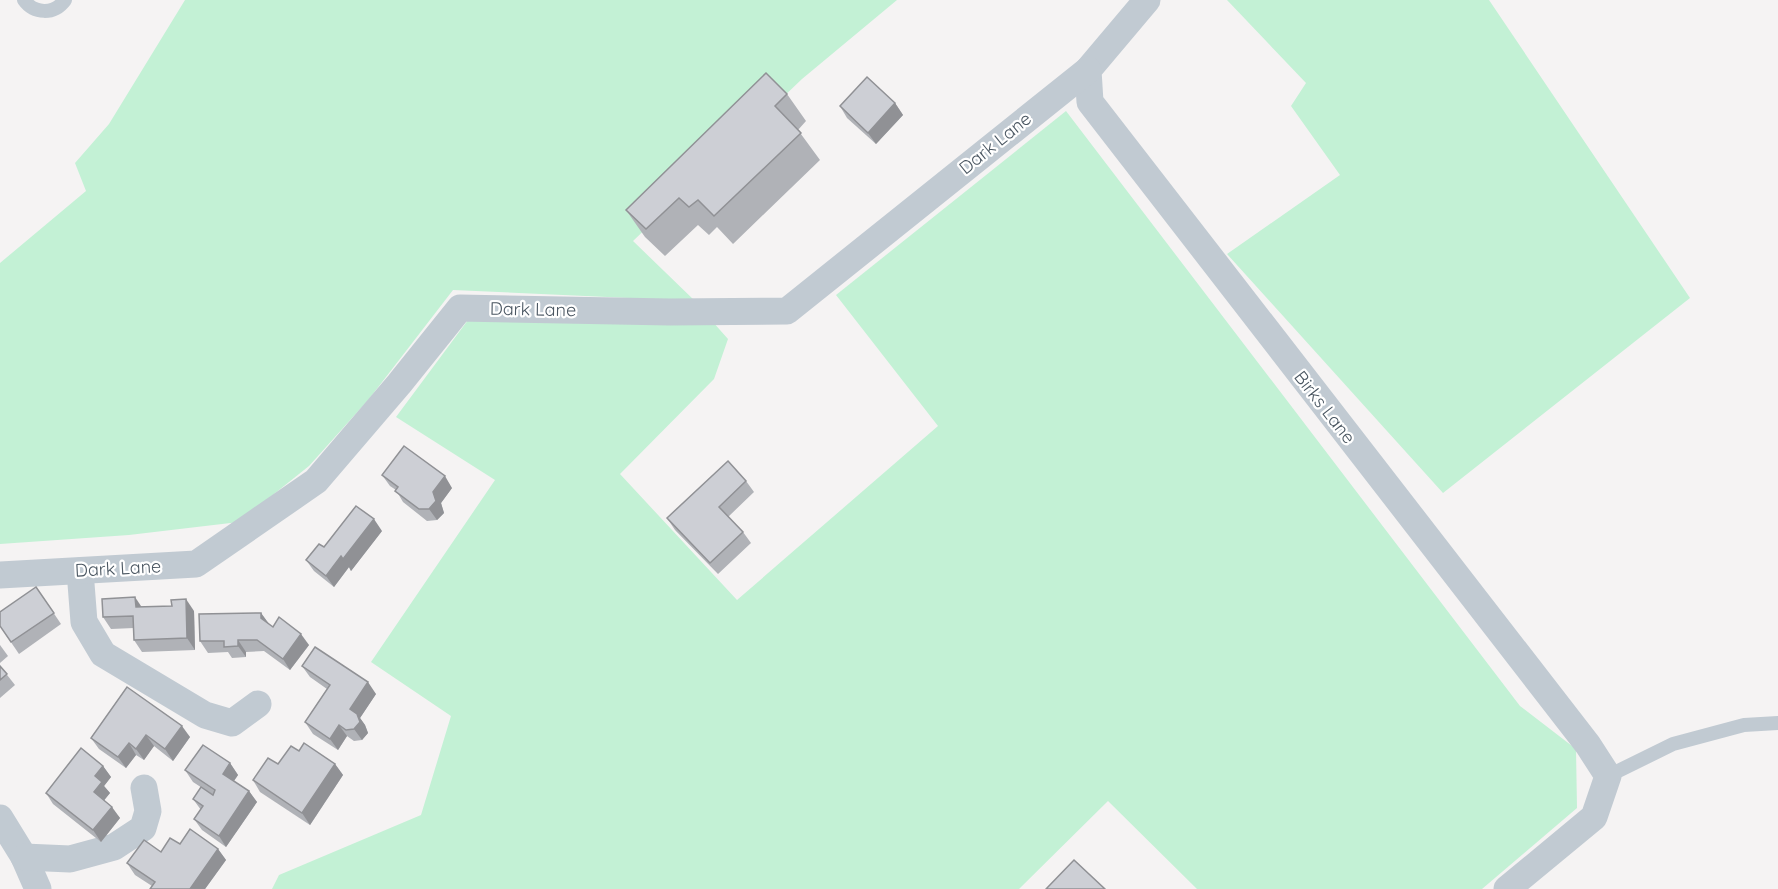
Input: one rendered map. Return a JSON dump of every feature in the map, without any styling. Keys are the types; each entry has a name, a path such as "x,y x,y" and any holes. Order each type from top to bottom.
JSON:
{"street":[{"path":"1088,69 1147,0"},
{"name":"Dark Lane","path":"0,575 196,564 316,481 460,308 670,312 787,311 1088,69"},
{"name":"Birks Lane","path":"1088,69 1090,102 1588,746 1608,776"},
{"path":"80,571 84,622 103,654 205,716 232,723 258,704"},
{"path":"1507,889 1594,817 1608,776"},
{"path":"24,857 70,859 114,848 143,828 148,811 144,788"},
{"path":"0,818 24,857 38,889"}],"lane":[{"path":"24,0 31,8 48,11 56,9 65,0"},
{"path":"1608,776 1673,744 1744,725 1778,723"}],"green space":[{"path":"185,0 897,0 802,79 633,241 695,301 453,290 369,399 309,466 239,522 129,535 0,544 0,263 86,191 75,163 109,124"},
{"path":"1227,0 1489,0 1690,298 1443,493 1227,254 1340,175 1291,106 1306,83"},
{"path":"1066,111 1520,706 1576,749 1577,808 1482,889 1197,889 1108,801 1019,889 272,889 279,875 421,815 451,716 371,662 495,480 396,417 468,320 712,321 728,339 714,379 620,474 737,600 938,426 836,295"}],"building":[{"path":"766,73 787,94 775,106 801,133 714,216 698,200 689,207 679,198 646,229 626,210"},
{"path":"867,77 895,103 868,133 840,106"},
{"path":"404,446 445,476 433,492 436,501 429,509 419,509 395,491 398,487 382,475"},
{"path":"728,461 746,481 719,507 743,532 710,563 667,518"},
{"path":"356,506 374,519 343,559 341,556 326,576 306,560 319,544 324,547"},
{"path":"36,587 54,613 11,642 0,626 0,612"},
{"path":"135,597 136,607 172,606 171,600 186,599 187,638 134,640 133,616 103,617 102,599"},
{"path":"261,613 261,618 273,627 279,617 301,634 283,659 257,640 238,640 238,646 224,647 224,641 200,641 199,614"},
{"path":"315,647 368,682 350,709 357,714 360,722 354,729 346,730 339,725 330,739 305,722 330,685 302,666"},
{"path":"0,666 7,674 0,680"},
{"path":"127,687 182,726 165,749 146,735 136,749 129,743 118,757 91,738"},
{"path":"304,743 335,764 302,813 253,780 268,758 278,764 291,746 299,751"},
{"path":"203,745 230,763 223,774 249,791 219,836 194,819 203,806 193,799 201,787 213,795 215,790 185,770"},
{"path":"81,748 103,766 95,776 102,782 94,792 112,807 93,830 46,793"},
{"path":"190,829 218,849 190,889 150,889 155,882 127,863 144,840 161,852 170,838 180,844"},
{"path":"1074,860 1105,889 1046,889"}]}
